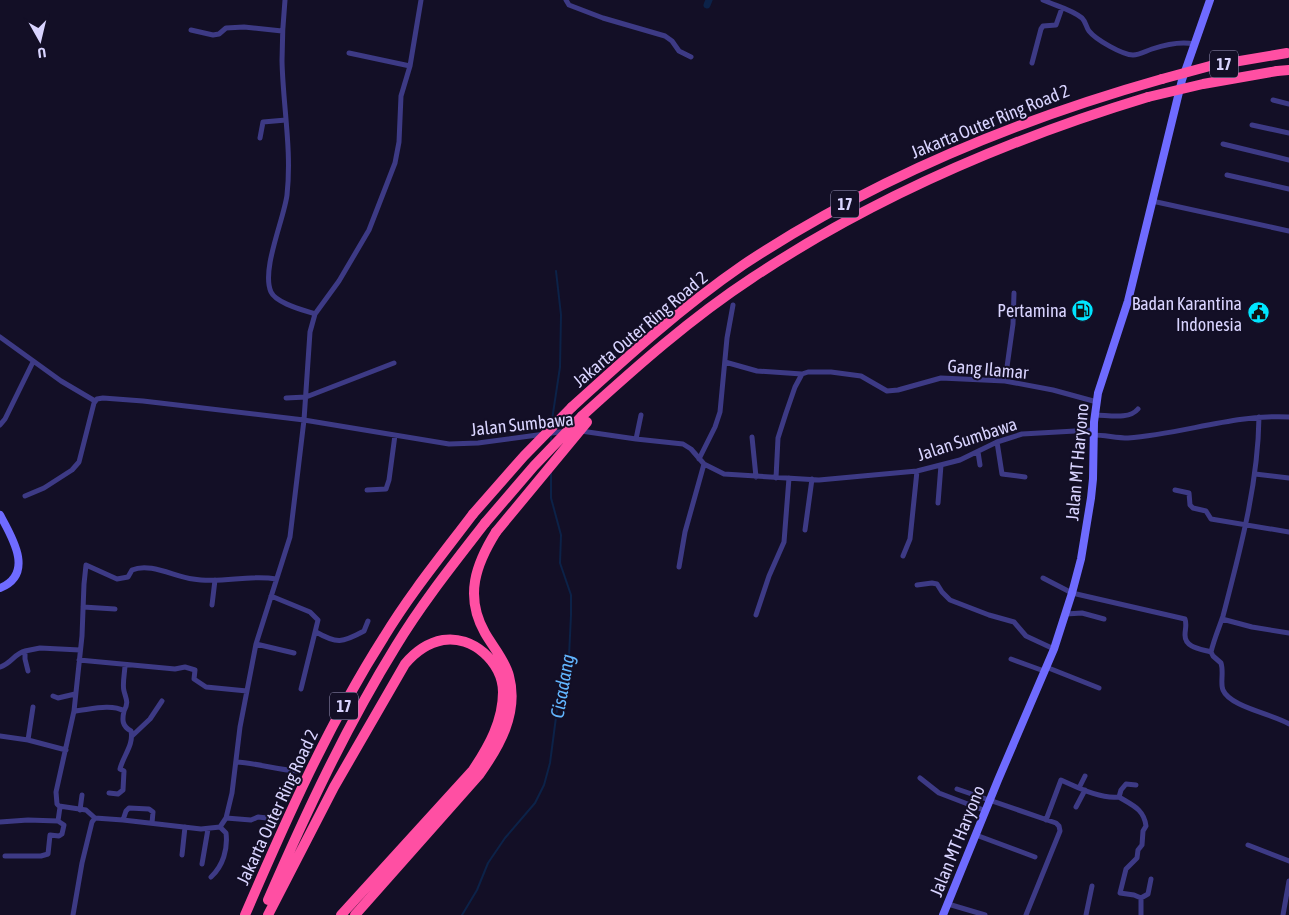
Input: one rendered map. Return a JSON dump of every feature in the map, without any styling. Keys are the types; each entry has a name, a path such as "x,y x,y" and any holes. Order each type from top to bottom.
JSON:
{"highway":[{"name":"Jakarta Outer Ring Road 2","path":"245,915 308,774 340,712 384,636 425,577 473,514 524,456 572,407 633,352 742,266 821,216 918,166 1027,121 1092,98 1210,66 1288,52"},
{"name":"Jakarta Outer Ring Road 2","path":"262,915 323,779 354,719 397,645 437,585 485,523 534,466 646,358 751,278 834,227 943,172 1036,135 1148,97 1203,84 1289,70"},
{"path":"355,915 479,775 493,755 503,735 510,713 512,694 509,676 503,661 476,614 474,597 476,574 483,554 496,532 584,419"},
{"path":"268,915 334,787 404,664 415,652 443,640 472,644 486,654 495,666 501,678 503,691 501,710 495,732 486,751 473,770 341,915"}],"main road":[{"name":"Jalan MT Haryono","path":"943,915 1054,649 1066,614 1081,559 1091,498 1093,433 1097,402 1104,372 1128,301 1182,80 1210,0"},
{"path":"0,516 14,542 19,558 18,569 13,578 0,588"}],"street":[{"path":"285,0 282,62 288,172 287,196 271,261 270,286 273,295 280,300 315,314"},
{"path":"220,827 226,818 232,793 240,726 256,644 290,537 304,420 308,341 315,314 339,281 362,242 394,163 399,142 401,96 410,66 421,0"},
{"path":"566,0 569,5 603,18 668,38 679,51 691,57"},
{"path":"1043,0 1083,19 1088,30 1094,36 1121,52 1134,56 1154,48 1186,42 1194,44"},
{"path":"1032,62 1041,29 1044,26 1056,25 1062,8"},
{"path":"191,30 212,35 219,34 226,28 244,26 282,31"},
{"path":"349,53 410,66"},
{"path":"1273,100 1289,104"},
{"path":"260,138 263,122 286,120"},
{"path":"1252,125 1289,133"},
{"path":"1223,144 1289,160"},
{"path":"1227,174 1289,188"},
{"path":"1152,201 1289,231"},
{"path":"1005,381 1013,324 1014,293"},
{"path":"699,459 715,427 720,412 725,362 734,305"},
{"path":"0,337 60,381 95,401 79,462 72,470 44,488 25,496"},
{"path":"0,425 5,419 33,362"},
{"path":"725,362 757,370 802,374 789,401 778,438 776,478"},
{"path":"286,398 306,396 394,363"},
{"name":"Gang Ilamar","path":"802,374 810,371 864,377 884,390 895,390 943,378 1005,381 1053,390 1097,402"},
{"name":"Jalan Sumbawa","path":"95,401 103,398 143,401 304,420 449,444 468,444 577,430 682,444 689,447 704,464 724,474 812,479 845,478 917,471 960,460 996,442 1026,434 1093,433 1127,438 1178,432 1259,417 1289,417"},
{"path":"1095,414 1126,415 1132,414 1138,409"},
{"path":"636,439 641,415"},
{"path":"1211,652 1222,619 1243,539 1258,450 1259,417"},
{"path":"367,490 386,489 395,435"},
{"path":"752,437 756,477"},
{"path":"996,442 1002,474 1024,477"},
{"path":"978,452 980,465"},
{"path":"678,567 685,532 704,464"},
{"path":"938,503 941,465"},
{"path":"904,556 910,539 917,471"},
{"path":"1254,474 1289,478"},
{"path":"756,615 769,576 784,542 789,478"},
{"path":"805,530 812,479"},
{"path":"1175,490 1188,493 1192,507 1204,510 1211,519 1289,532"},
{"path":"58,821 60,807 57,804 56,792 74,712 86,565 120,580 128,577 134,569 141,568 165,571 193,579 215,580 262,577 276,579"},
{"path":"1043,578 1072,593 1185,619 1184,637 1186,642 1211,652 1221,663 1224,693 1237,703 1289,724"},
{"path":"212,606 215,580"},
{"path":"917,585 932,582 937,584 950,600 989,615 1014,622 1026,636 1054,649"},
{"path":"271,596 310,612 318,620 301,689"},
{"path":"83,607 115,609"},
{"path":"1066,614 1082,613 1104,619"},
{"path":"1222,619 1252,627 1289,633"},
{"path":"316,632 333,641 340,641 364,631 368,620"},
{"path":"256,644 294,652"},
{"path":"0,667 10,662 19,652 40,648 80,650"},
{"path":"25,651 28,671"},
{"path":"1011,659 1099,688"},
{"path":"79,660 176,669 185,668 195,670 194,679 206,687 247,691"},
{"path":"109,793 118,794 123,790 124,771 120,768 130,746 132,736 131,731 126,728 122,721 127,696 123,690 125,665"},
{"path":"53,696 58,698 75,694"},
{"path":"132,736 150,720 162,701"},
{"path":"28,740 33,707"},
{"path":"74,712 110,708 120,708 124,711"},
{"path":"0,736 28,740 66,750"},
{"path":"236,762 254,763 298,771"},
{"path":"1076,808 1085,776"},
{"path":"920,778 939,793 986,811"},
{"path":"1046,820 1061,780 1112,798 1119,797 1138,808 1145,822 1142,845 1138,850 1137,858 1126,869 1120,893 1141,898"},
{"path":"1119,797 1121,790 1126,784 1136,785"},
{"path":"957,789 1056,823 1059,826 1060,831 1026,915"},
{"path":"80,810 82,795"},
{"path":"60,807 90,812 95,818 208,829 220,827 225,830 227,836 225,853 222,863 211,877"},
{"path":"123,820 128,808 149,809 153,812 152,823"},
{"path":"226,818 251,820 258,817 267,818"},
{"path":"73,915 82,862 92,822 95,818"},
{"path":"0,822 28,820 58,821 64,825 62,834 58,836 50,835 48,854 41,856 5,856"},
{"path":"182,855 185,827"},
{"path":"202,864 208,829"},
{"path":"976,836 1007,845 1035,857"},
{"path":"1248,845 1289,861"},
{"path":"1141,898 1148,894 1150,879"},
{"path":"1283,915 1289,881"},
{"path":"1086,915 1092,886"},
{"path":"1141,898 1141,915"},
{"path":"948,904 985,915"}],"waterway":[{"path":"707,5 709,0"},
{"name":"Cisadang","path":"552,420 560,367 561,315 556,271"},
{"name":"Cisadang","path":"551,434 551,444"},
{"name":"Cisadang","path":"462,915 477,890 488,863 505,838 535,803 544,785 550,763 558,702 569,656 571,615 571,595 560,563 561,535 551,498 551,471"}],"place":[{"name":"Pertamina","path":"1083,310"},
{"name":"Badan Karantina Indonesia","path":"1258,313"}]}
